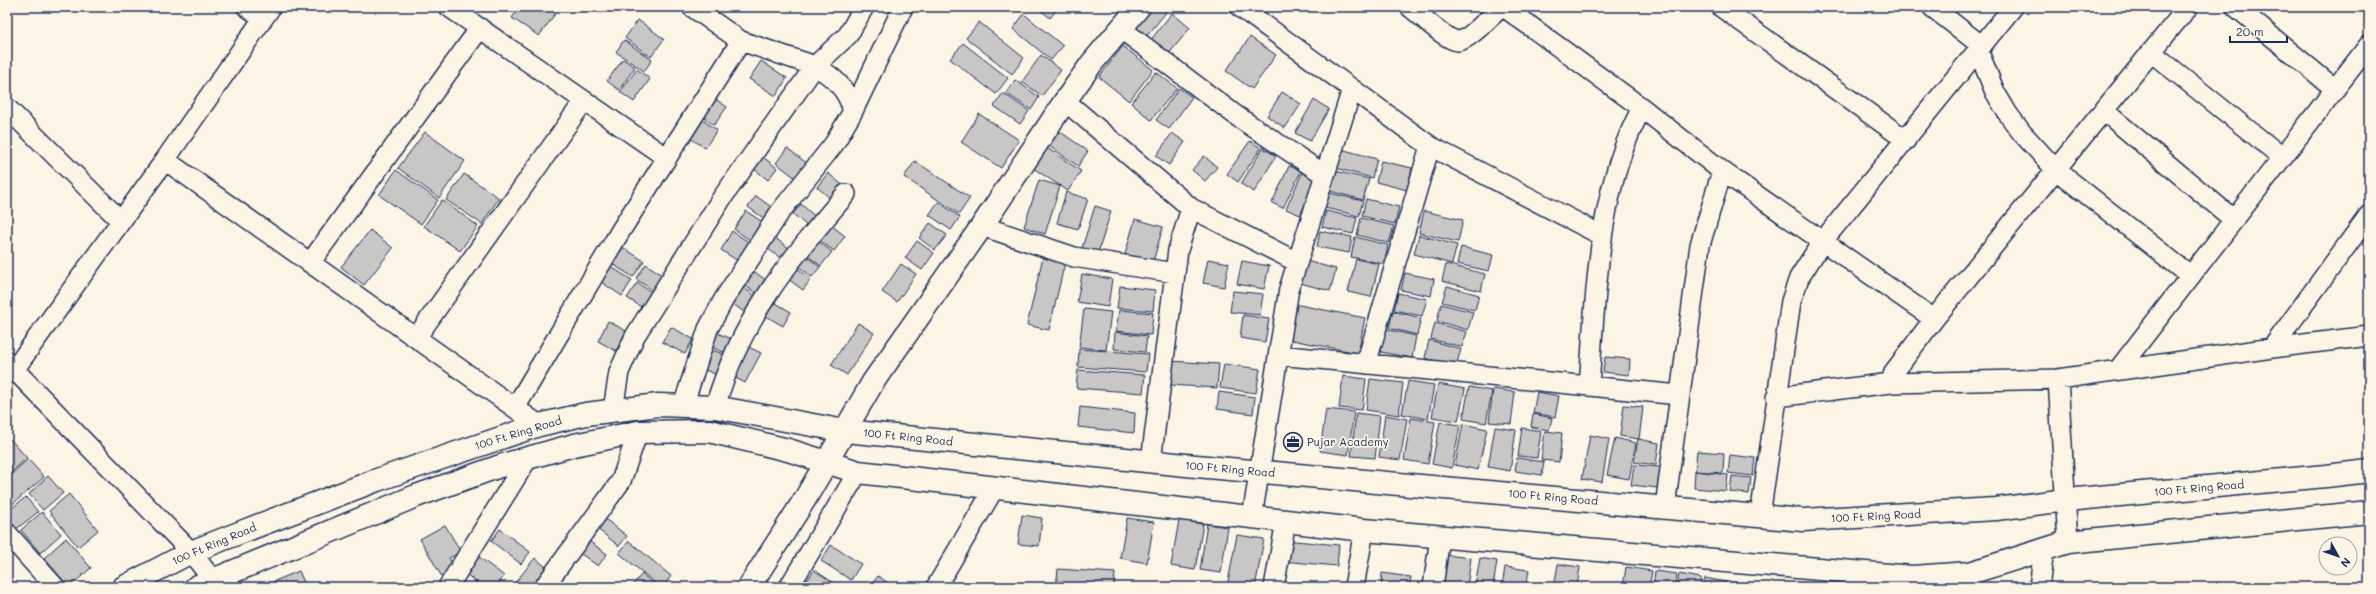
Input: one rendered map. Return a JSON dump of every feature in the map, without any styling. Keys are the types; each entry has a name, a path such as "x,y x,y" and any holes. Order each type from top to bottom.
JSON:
{"main road":[{"path":"749,587 845,431 873,382 982,226 1065,101 1092,63 1138,7"},
{"name":"100 Ft Ring Road","path":"124,587 191,552 376,480 539,425 586,414 658,405 715,407 845,431 1151,461 1803,520 1996,509 2066,500 2369,471"},
{"path":"204,583 416,496 528,458 574,445 638,432 709,431 788,450 858,472 1364,530 1911,582 1970,573 2068,542 2369,512"}],"street":[{"path":"204,583 191,552 11,366 121,221 267,13 247,7"},
{"path":"449,7 667,158"},
{"path":"692,7 741,41 815,66 827,73 842,86 849,98 853,111"},
{"path":"613,410 619,372 635,336 722,198 815,66 848,35 864,7"},
{"path":"683,406 708,329 724,299 780,212 834,144 853,111 903,7"},
{"path":"1240,7 1430,146 1602,235"},
{"path":"1410,7 1450,39 1459,41 1468,37 1503,7 1642,108 1722,171 1822,242 1934,318"},
{"path":"1721,7 1906,140"},
{"path":"1932,7 1980,48 1995,92 2008,114 2022,133 2056,170 2191,276"},
{"path":"1760,516 1791,301 1799,278 1822,242 2013,7"},
{"path":"1891,382 1894,372 1934,318 2188,7"},
{"path":"2236,7 2335,89"},
{"path":"310,263 480,28"},
{"path":"1120,28 1238,117 1325,175"},
{"path":"515,408 621,230 741,41"},
{"path":"2118,370 2369,45"},
{"path":"2151,52 2282,157"},
{"path":"1252,517 1289,289 1296,262 1352,89"},
{"path":"416,338 584,101"},
{"path":"1065,101 1191,208 1296,262"},
{"path":"7,108 121,221"},
{"path":"1589,386 1602,235 1625,142 1642,108"},
{"path":"2104,111 2234,219"},
{"path":"1366,364 1430,146"},
{"path":"165,160 539,425"},
{"path":"1665,507 1700,245 1722,171"},
{"path":"715,407 725,371 738,343 765,298 792,257 846,194"},
{"path":"1151,461 1175,273 1181,237 1191,208"},
{"path":"2272,348 2369,215"},
{"path":"982,226 1074,257 1175,273"},
{"path":"1776,397 1891,382 2058,379 2272,348 2369,336"},
{"path":"1279,355 1679,396"},
{"path":"2058,379 2068,542"},
{"path":"544,587 622,481 638,432"},
{"path":"448,587 528,458"},
{"path":"789,587 858,472"},
{"path":"936,587 995,487"},
{"path":"1274,587 1286,521"},
{"path":"1354,587 1364,530"},
{"path":"7,533 55,587"},
{"path":"1433,587 1440,537"},
{"path":"2039,587 2044,550"}],"building":[{"path":"520,7 560,7 539,36 512,18"},
{"path":"1037,7 1059,7 1050,18"},
{"path":"1151,7 1165,7 1168,10 1145,38 1133,28"},
{"path":"1172,13 1190,28 1167,56 1149,42"},
{"path":"1024,14 1063,46 1051,60 1013,29"},
{"path":"638,20 664,39 651,57 625,38"},
{"path":"979,22 1024,58 1012,74 966,38"},
{"path":"1250,37 1276,55 1252,89 1226,71"},
{"path":"624,40 652,60 644,71 616,52"},
{"path":"963,43 1008,78 996,94 950,59"},
{"path":"1123,46 1153,70 1129,101 1099,77"},
{"path":"1041,55 1061,70 1042,96 1022,82"},
{"path":"623,59 635,67 619,90 607,81"},
{"path":"761,61 787,78 776,96 749,79"},
{"path":"637,69 650,79 634,102 620,92"},
{"path":"1156,72 1177,88 1151,120 1131,103"},
{"path":"1015,80 1039,97 1031,110 1006,93"},
{"path":"1179,88 1192,97 1169,129 1156,120"},
{"path":"1282,92 1301,104 1285,128 1267,116"},
{"path":"1003,93 1029,111 1020,124 994,106"},
{"path":"711,96 727,107 714,125 698,114"},
{"path":"1314,100 1329,109 1310,141 1295,133"},
{"path":"979,114 1019,140 1001,168 961,142"},
{"path":"696,116 717,130 705,148 684,134"},
{"path":"1059,131 1088,151 1078,166 1049,146"},
{"path":"425,132 465,161 439,198 398,168"},
{"path":"1172,133 1185,142 1169,165 1156,156"},
{"path":"1250,141 1261,148 1238,182 1227,174"},
{"path":"787,148 808,164 797,179 776,163"},
{"path":"1047,148 1081,171 1068,191 1033,168"},
{"path":"1263,148 1276,156 1254,192 1241,184"},
{"path":"1341,149 1377,159 1372,178 1336,168"},
{"path":"758,153 777,168 768,180 749,165"},
{"path":"1204,156 1217,167 1205,181 1192,170"},
{"path":"915,161 970,198 959,214 904,177"},
{"path":"1381,161 1412,168 1407,190 1376,182"},
{"path":"1289,166 1301,171 1283,208 1272,203"},
{"path":"396,170 438,200 421,224 379,195"},
{"path":"1331,170 1369,179 1363,200 1326,190"},
{"path":"828,173 847,189 836,203 817,187"},
{"path":"1302,173 1317,179 1300,215 1286,209"},
{"path":"464,174 499,198 482,224 446,200"},
{"path":"1039,180 1060,186 1045,234 1024,227"},
{"path":"1066,192 1088,199 1078,229 1057,223"},
{"path":"1329,193 1363,201 1359,216 1325,208"},
{"path":"756,196 774,209 766,220 748,207"},
{"path":"1366,199 1399,207 1395,224 1362,216"},
{"path":"442,200 478,226 460,251 424,226"},
{"path":"938,202 960,217 951,230 929,215"},
{"path":"801,204 820,221 812,230 793,214"},
{"path":"1095,206 1111,211 1098,253 1082,248"},
{"path":"746,211 764,223 751,241 734,229"},
{"path":"1326,211 1357,218 1353,234 1322,227"},
{"path":"1424,211 1463,220 1458,242 1419,233"},
{"path":"1361,218 1394,226 1389,243 1357,235"},
{"path":"1135,219 1163,227 1152,265 1124,258"},
{"path":"826,221 845,236 834,251 815,237"},
{"path":"930,223 947,235 935,250 919,238"},
{"path":"370,230 393,248 364,285 341,267"},
{"path":"732,231 750,243 738,261 721,250"},
{"path":"1320,231 1352,237 1349,253 1317,247"},
{"path":"1419,235 1457,245 1452,264 1414,254"},
{"path":"1355,237 1388,245 1384,264 1351,257"},
{"path":"775,238 794,252 786,262 768,249"},
{"path":"814,238 832,252 821,266 803,252"},
{"path":"917,241 934,253 922,270 905,258"},
{"path":"616,243 644,261 633,277 606,260"},
{"path":"1461,247 1493,255 1489,271 1457,264"},
{"path":"802,253 820,267 812,277 794,263"},
{"path":"1043,257 1065,262 1049,330 1027,325"},
{"path":"1208,259 1229,263 1224,287 1203,283"},
{"path":"1356,259 1379,264 1371,297 1348,292"},
{"path":"1242,261 1269,266 1264,289 1237,284"},
{"path":"1306,261 1336,269 1330,291 1300,283"},
{"path":"605,263 632,280 622,296 595,278"},
{"path":"646,264 665,277 655,292 636,279"},
{"path":"901,264 916,274 897,302 882,292"},
{"path":"1446,264 1485,274 1481,291 1442,281"},
{"path":"793,265 811,279 803,290 784,276"},
{"path":"752,270 770,283 761,297 743,284"},
{"path":"1405,273 1434,279 1431,296 1401,290"},
{"path":"1082,274 1112,279 1108,307 1077,302"},
{"path":"637,283 653,293 643,308 627,298"},
{"path":"740,285 759,299 748,315 729,301"},
{"path":"1120,286 1155,290 1153,311 1117,308"},
{"path":"1447,286 1479,295 1475,310 1442,302"},
{"path":"1233,291 1263,294 1260,315 1230,312"},
{"path":"1398,293 1427,299 1422,316 1394,310"},
{"path":"767,298 791,312 783,326 759,312"},
{"path":"1294,304 1365,318 1358,353 1287,339"},
{"path":"1441,304 1473,312 1468,330 1437,321"},
{"path":"1084,309 1111,312 1106,350 1079,347"},
{"path":"1119,310 1153,313 1151,335 1116,331"},
{"path":"1393,311 1421,318 1417,335 1389,328"},
{"path":"1243,315 1269,319 1265,342 1240,338"},
{"path":"608,321 626,331 616,351 598,341"},
{"path":"858,323 874,333 847,375 831,365"},
{"path":"1435,323 1467,332 1462,347 1431,339"},
{"path":"671,327 693,339 685,354 662,342"},
{"path":"1385,329 1416,336 1412,358 1381,352"},
{"path":"712,331 732,339 726,353 706,345"},
{"path":"1115,332 1147,336 1145,352 1114,349"},
{"path":"1429,340 1461,349 1456,366 1425,358"},
{"path":"743,344 761,353 745,383 728,374"},
{"path":"704,347 726,355 718,375 697,367"},
{"path":"1079,349 1148,354 1146,372 1078,367"},
{"path":"1605,357 1630,359 1629,375 1603,372"},
{"path":"1170,361 1219,364 1217,388 1169,385"},
{"path":"1224,364 1260,369 1256,393 1220,388"},
{"path":"1078,370 1145,375 1143,393 1076,388"},
{"path":"1343,376 1366,379 1362,410 1339,408"},
{"path":"1370,379 1403,383 1399,415 1366,410"},
{"path":"1408,381 1434,385 1428,419 1402,414"},
{"path":"1438,384 1465,389 1458,421 1432,417"},
{"path":"1469,387 1492,391 1486,423 1463,419"},
{"path":"1493,389 1515,392 1511,424 1489,422"},
{"path":"1219,392 1255,397 1253,414 1217,409"},
{"path":"1537,392 1559,396 1555,417 1533,413"},
{"path":"1624,405 1643,407 1639,439 1620,436"},
{"path":"1080,407 1135,413 1134,433 1078,427"},
{"path":"1326,409 1354,412 1348,455 1320,451"},
{"path":"1356,413 1380,416 1375,458 1351,456"},
{"path":"1533,414 1552,418 1549,430 1531,427"},
{"path":"1385,415 1407,419 1400,460 1379,457"},
{"path":"1411,418 1435,422 1428,464 1404,460"},
{"path":"1440,422 1460,425 1452,468 1432,464"},
{"path":"1463,424 1487,429 1478,470 1455,465"},
{"path":"1495,427 1516,430 1510,471 1488,467"},
{"path":"1522,428 1541,431 1537,458 1518,456"},
{"path":"1545,431 1562,433 1559,462 1541,460"},
{"path":"1590,435 1609,439 1602,482 1582,479"},
{"path":"1615,438 1636,443 1629,479 1607,475"},
{"path":"10,439 27,458 7,476 7,442"},
{"path":"1638,439 1659,443 1656,465 1634,462"},
{"path":"1697,451 1724,453 1723,473 1695,471"},
{"path":"1730,455 1755,458 1753,476 1728,473"},
{"path":"1517,458 1544,462 1542,475 1515,471"},
{"path":"28,459 44,477 7,509 7,478"},
{"path":"1634,465 1661,467 1659,488 1631,485"},
{"path":"1695,471 1728,475 1726,491 1694,488"},
{"path":"48,476 63,493 43,510 29,494"},
{"path":"1732,476 1751,478 1749,494 1730,492"},
{"path":"69,494 98,530 78,547 49,511"},
{"path":"26,497 38,512 15,530 7,519 7,512"},
{"path":"42,512 61,534 40,553 21,530"},
{"path":"1022,515 1042,518 1039,546 1018,544"},
{"path":"604,518 627,536 619,546 596,528"},
{"path":"1127,518 1154,522 1147,563 1120,558"},
{"path":"1179,520 1203,524 1195,570 1171,566"},
{"path":"1207,524 1228,527 1221,573 1200,570"},
{"path":"445,525 461,552 449,558 455,569 442,577 420,539"},
{"path":"500,529 530,552 521,564 491,541"},
{"path":"1237,535 1264,539 1255,587 1227,587"},
{"path":"66,538 91,568 69,587 44,558"},
{"path":"586,539 607,554 598,566 577,551"},
{"path":"1284,540 1339,545 1337,566 1282,561"},
{"path":"629,541 671,576 663,587 660,587 619,553"},
{"path":"831,545 861,564 851,580 821,561"},
{"path":"1446,555 1471,558 1467,587 1442,587"},
{"path":"479,557 504,576 496,587 482,587 466,574"},
{"path":"535,558 546,567 531,587 517,587 514,584"},
{"path":"1480,558 1497,561 1493,587 1475,587"},
{"path":"1558,564 1580,567 1577,587 1554,587"},
{"path":"1505,567 1529,570 1526,587 1502,587"},
{"path":"1626,567 1652,571 1649,587 1623,587"},
{"path":"1058,569 1115,573 1114,587 1056,587"},
{"path":"814,570 837,585 835,587 803,587"},
{"path":"299,571 306,587 271,587 270,583"},
{"path":"1655,571 1677,574 1675,587 1653,587"},
{"path":"1382,573 1411,577 1409,587 1381,587"},
{"path":"642,574 657,587 631,587"},
{"path":"1679,574 1701,578 1700,587 1677,587"},
{"path":"878,576 894,587 870,587"},
{"path":"1705,578 1726,582 1725,587 1703,587"},
{"path":"1731,582 1754,586 1754,587 1730,587"}],"place":[{"name":"Pujar Academy","path":"1293,442"}]}
